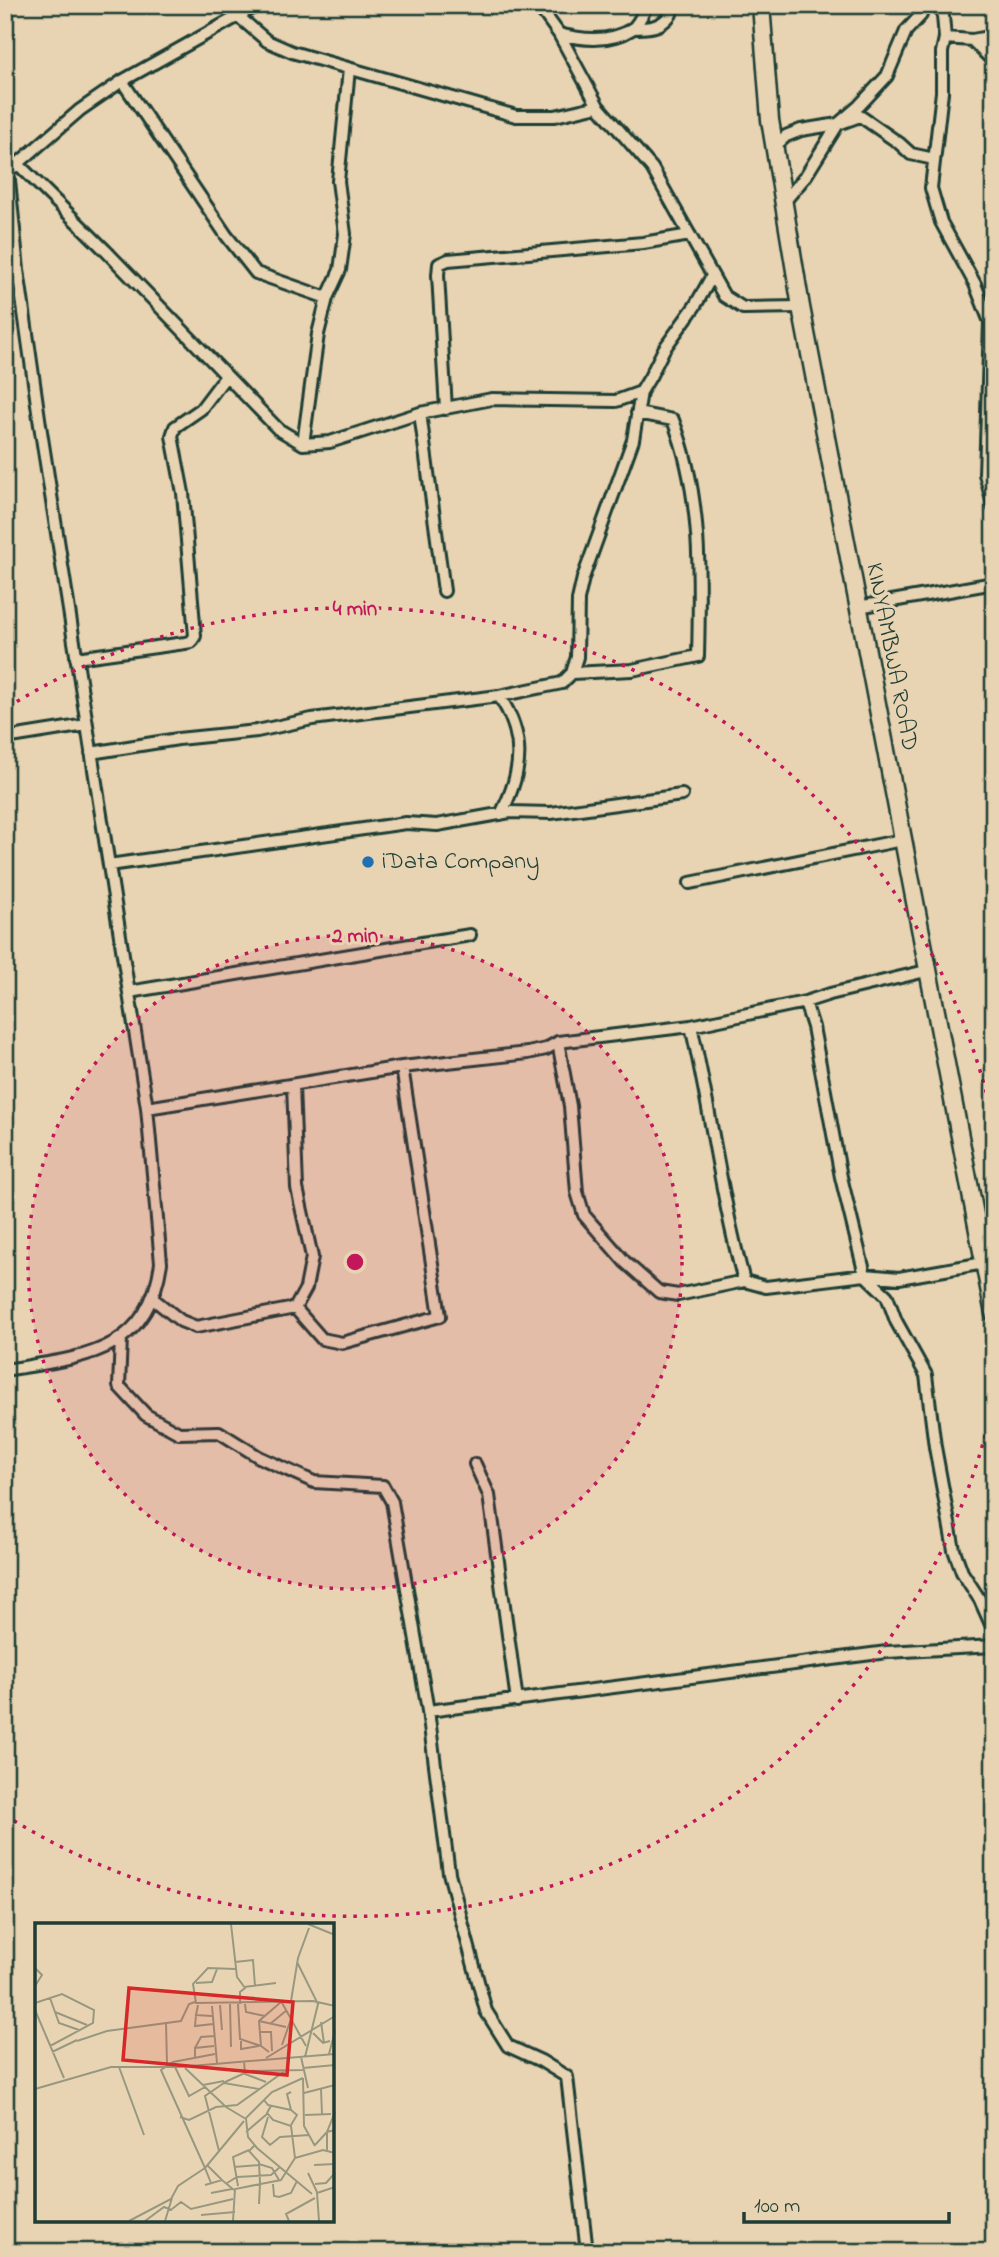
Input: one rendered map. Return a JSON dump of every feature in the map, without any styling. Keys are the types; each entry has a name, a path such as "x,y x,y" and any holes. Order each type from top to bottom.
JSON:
{"street":[{"path":"8,170 80,110 122,81 258,5"},
{"path":"538,5 559,34 598,106 652,168 724,296 743,308 801,307"},
{"path":"633,28 647,5"},
{"path":"559,34 579,39 609,38 633,28 654,27 665,23 671,15 666,5"},
{"name":"KINYAMBWA ROAD","path":"761,5 770,120 801,307 994,1314"},
{"path":"942,5 945,38 932,188 940,222 975,284 990,322 990,428 985,474 994,508"},
{"path":"783,202 805,177 838,124 887,76 906,31 921,15"},
{"path":"239,17 267,41 292,52 516,116 555,116 598,106"},
{"path":"945,38 972,40 994,36"},
{"path":"972,40 994,62"},
{"path":"303,444 318,334 327,298 340,270 345,234 338,181 349,69"},
{"path":"122,81 226,235 256,273 327,298"},
{"path":"774,147 786,136 801,130 838,124 860,116 899,142 911,154 934,159"},
{"path":"5,140 18,270 147,1108 161,1264 158,1286 145,1314 132,1331 121,1339 101,1350 5,1370"},
{"path":"18,164 278,429 303,444 330,442 420,413 492,399 616,401 640,392"},
{"path":"446,409 439,264 448,260 643,243 690,235"},
{"path":"91,753 257,730 312,719 499,696 562,683 572,673 577,657 580,589 633,440 640,392 664,349 695,306 712,276"},
{"path":"76,658 191,642 195,636 183,492 172,436 175,427 201,409 226,376"},
{"path":"420,413 444,591"},
{"path":"572,673 632,670 698,656 700,578 690,482 682,442 673,420 637,413"},
{"path":"858,607 994,583"},
{"path":"499,696 516,724 519,742 512,790 501,814"},
{"path":"5,738 86,725"},
{"path":"108,865 406,823 437,825 520,811 551,813 682,795"},
{"path":"690,883 902,840"},
{"path":"129,992 470,935"},
{"path":"147,1108 402,1067 528,1053 546,1049 558,1042 691,1026 804,1002 930,970"},
{"path":"804,1002 813,1027 841,1177 865,1275 887,1296 896,1321 926,1375 935,1447 954,1550 962,1572 980,1600 994,1631"},
{"path":"691,1026 700,1059 723,1198 744,1281"},
{"path":"558,1042 570,1106 577,1192 584,1215 625,1262 659,1292 678,1295 744,1281 766,1287 781,1287 865,1275 899,1278 984,1264"},
{"path":"295,1308 322,1339 342,1343 440,1316 402,1067"},
{"path":"293,1085 297,1188 312,1257 306,1288 295,1308"},
{"path":"152,1298 181,1321 196,1326 295,1308"},
{"path":"121,1339 119,1386 146,1415 179,1433 219,1432 259,1457 314,1482 383,1486 392,1502 428,1711 449,1873 486,2011 508,2046 567,2077 587,2252"},
{"path":"475,1464 489,1495 517,1701"},
{"path":"428,1711 887,1652 994,1646"}],"place":[{"name":"iData Company","path":"368,862"}]}
